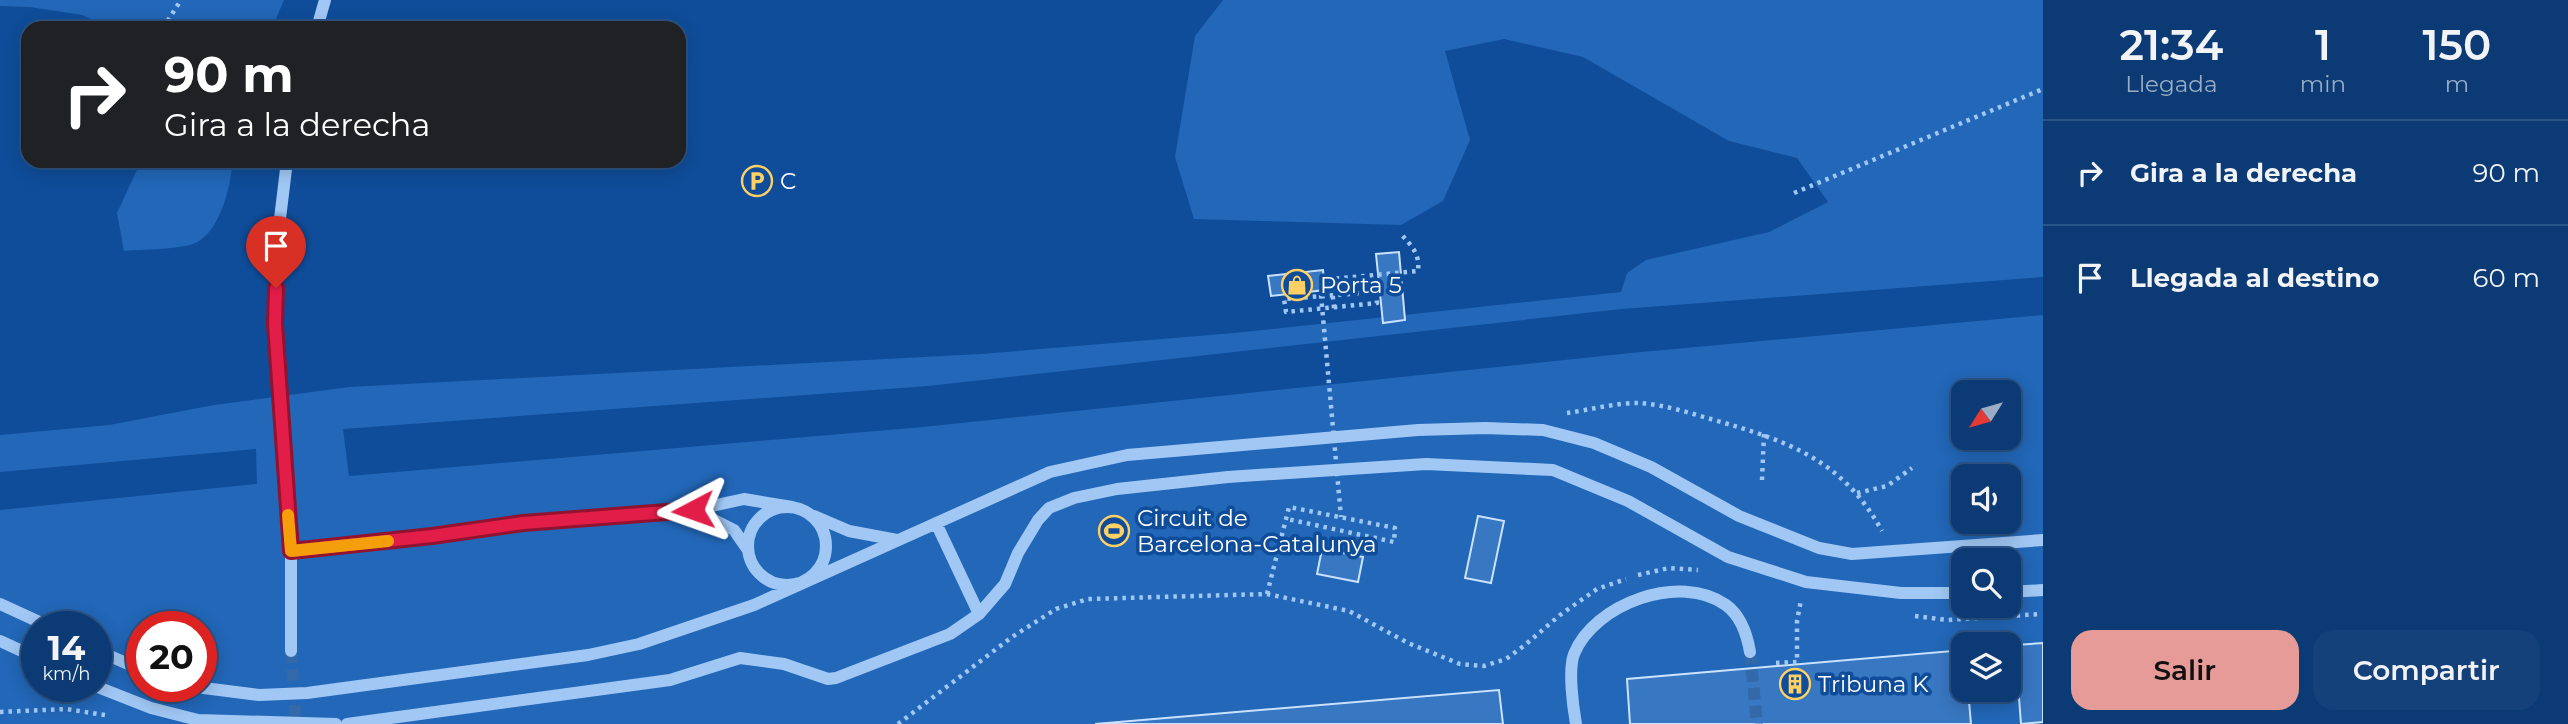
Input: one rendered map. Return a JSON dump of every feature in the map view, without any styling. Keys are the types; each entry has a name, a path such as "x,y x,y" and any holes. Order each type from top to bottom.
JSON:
{"street":[{"path":"319,21 325,0"},
{"path":"286,168 278,235 275,324 291,551 291,651"},
{"path":"217,690 258,695 307,693 588,655 639,645 754,605 1050,471 1127,455 1418,430 1543,430 1594,443 1651,467 1739,516 1819,548 1852,554 2043,540"},
{"path":"347,724 670,680 740,658 783,664 828,679 950,634 979,614 1005,584 1018,553 1038,520 1049,508 1074,498 1117,489 1228,477 1426,464 1553,470 1628,501 1728,557 1806,582 1900,593 1951,593"},
{"path":"291,551 523,523 693,510 744,499 792,507 849,531 901,540"},
{"path":"792,507 772,509 756,521 748,540 748,550 750,560 762,577 781,585 802,582 818,570 825,551 823,531 810,515"},
{"path":"693,510 734,530 748,550"},
{"path":"936,523 979,614"},
{"path":"2021,591 2043,590"},
{"path":"1576,724 1572,683 1573,657 1582,639 1596,622 1616,608 1641,597 1665,593 1692,593 1726,605 1738,618 1747,635 1750,652"},
{"path":"0,604 21,614"},
{"path":"0,641 21,651"},
{"path":"112,693 151,708 198,720 336,724"}],"path":[{"path":"168,21 181,0"},
{"path":"1794,193 2043,89"},
{"path":"1334,308 1331,279 1418,271 1419,260 1414,248 1400,233"},
{"path":"1376,292 1377,303 1334,308 1286,312 1284,299 1376,292"},
{"path":"1321,295 1342,517"},
{"path":"1543,430 1566,413 1640,403 1681,411 1764,434 1799,450 1837,473 1868,504 1884,535 1887,551"},
{"path":"1762,480 1764,434"},
{"path":"1857,493 1886,486 1912,468"},
{"path":"1267,594 1289,506 1395,528 1394,542 1287,519"},
{"path":"898,724 1012,637 1056,609 1088,599 1267,594 1349,611 1408,643 1460,664 1484,666 1506,659 1597,589 1646,572 1669,568 1693,569 1706,573"},
{"path":"1790,596 1814,601"},
{"path":"1776,663 1797,662 1797,621 1801,599"},
{"path":"1906,615 1947,620 2043,614"},
{"path":"0,712 66,709 116,716"}],"shaded area":[{"path":"0,0 284,0 275,21 95,21 82,15 30,7 0,6"},
{"name":"Circuit de Barcelona-Catalunya","path":"1223,0 2043,0 2043,277 1622,309 928,386 343,429 349,476 923,427 1631,353 2043,315 2043,724 0,724 0,510 257,484 256,449 0,472 0,435 109,425 214,405 349,387 981,354 1234,333 1621,292 1627,273 1646,260 1769,232 1828,202 1797,158 1729,141 1583,57 1504,39 1445,51 1470,140 1443,201 1401,225 1194,219 1175,157 1195,36"},
{"path":"138,168 232,168 226,197 216,222 200,240 190,245 124,251 117,213"}],"building":[{"path":"1399,252 1405,320 1383,323 1376,254"},
{"path":"1323,270 1325,290 1271,296 1268,276"},
{"path":"1478,516 1504,521 1491,583 1465,578"},
{"path":"1322,549 1363,557 1358,582 1317,574"},
{"path":"2043,643 2043,722 2021,724 2021,645"},
{"name":"Tribuna K","path":"1951,651 1951,702 1969,702 1971,724 1630,724 1627,679"},
{"path":"1499,690 1503,724 1095,724"}],"tunnel":[{"path":"291,651 296,724"},
{"path":"1750,652 1757,724"}],"slow traffic":[{"path":"288,515 291,551 388,541"}],"place":[{"name":"C","path":"757,181"},
{"name":"Porta 5","path":"1297,285"},
{"name":"Circuit de Barcelona-Catalunya","path":"1114,531"},
{"name":"Tribuna K","path":"1795,684"}],"route":[{"path":"276,288 275,324 291,551 523,523 693,510"}]}
